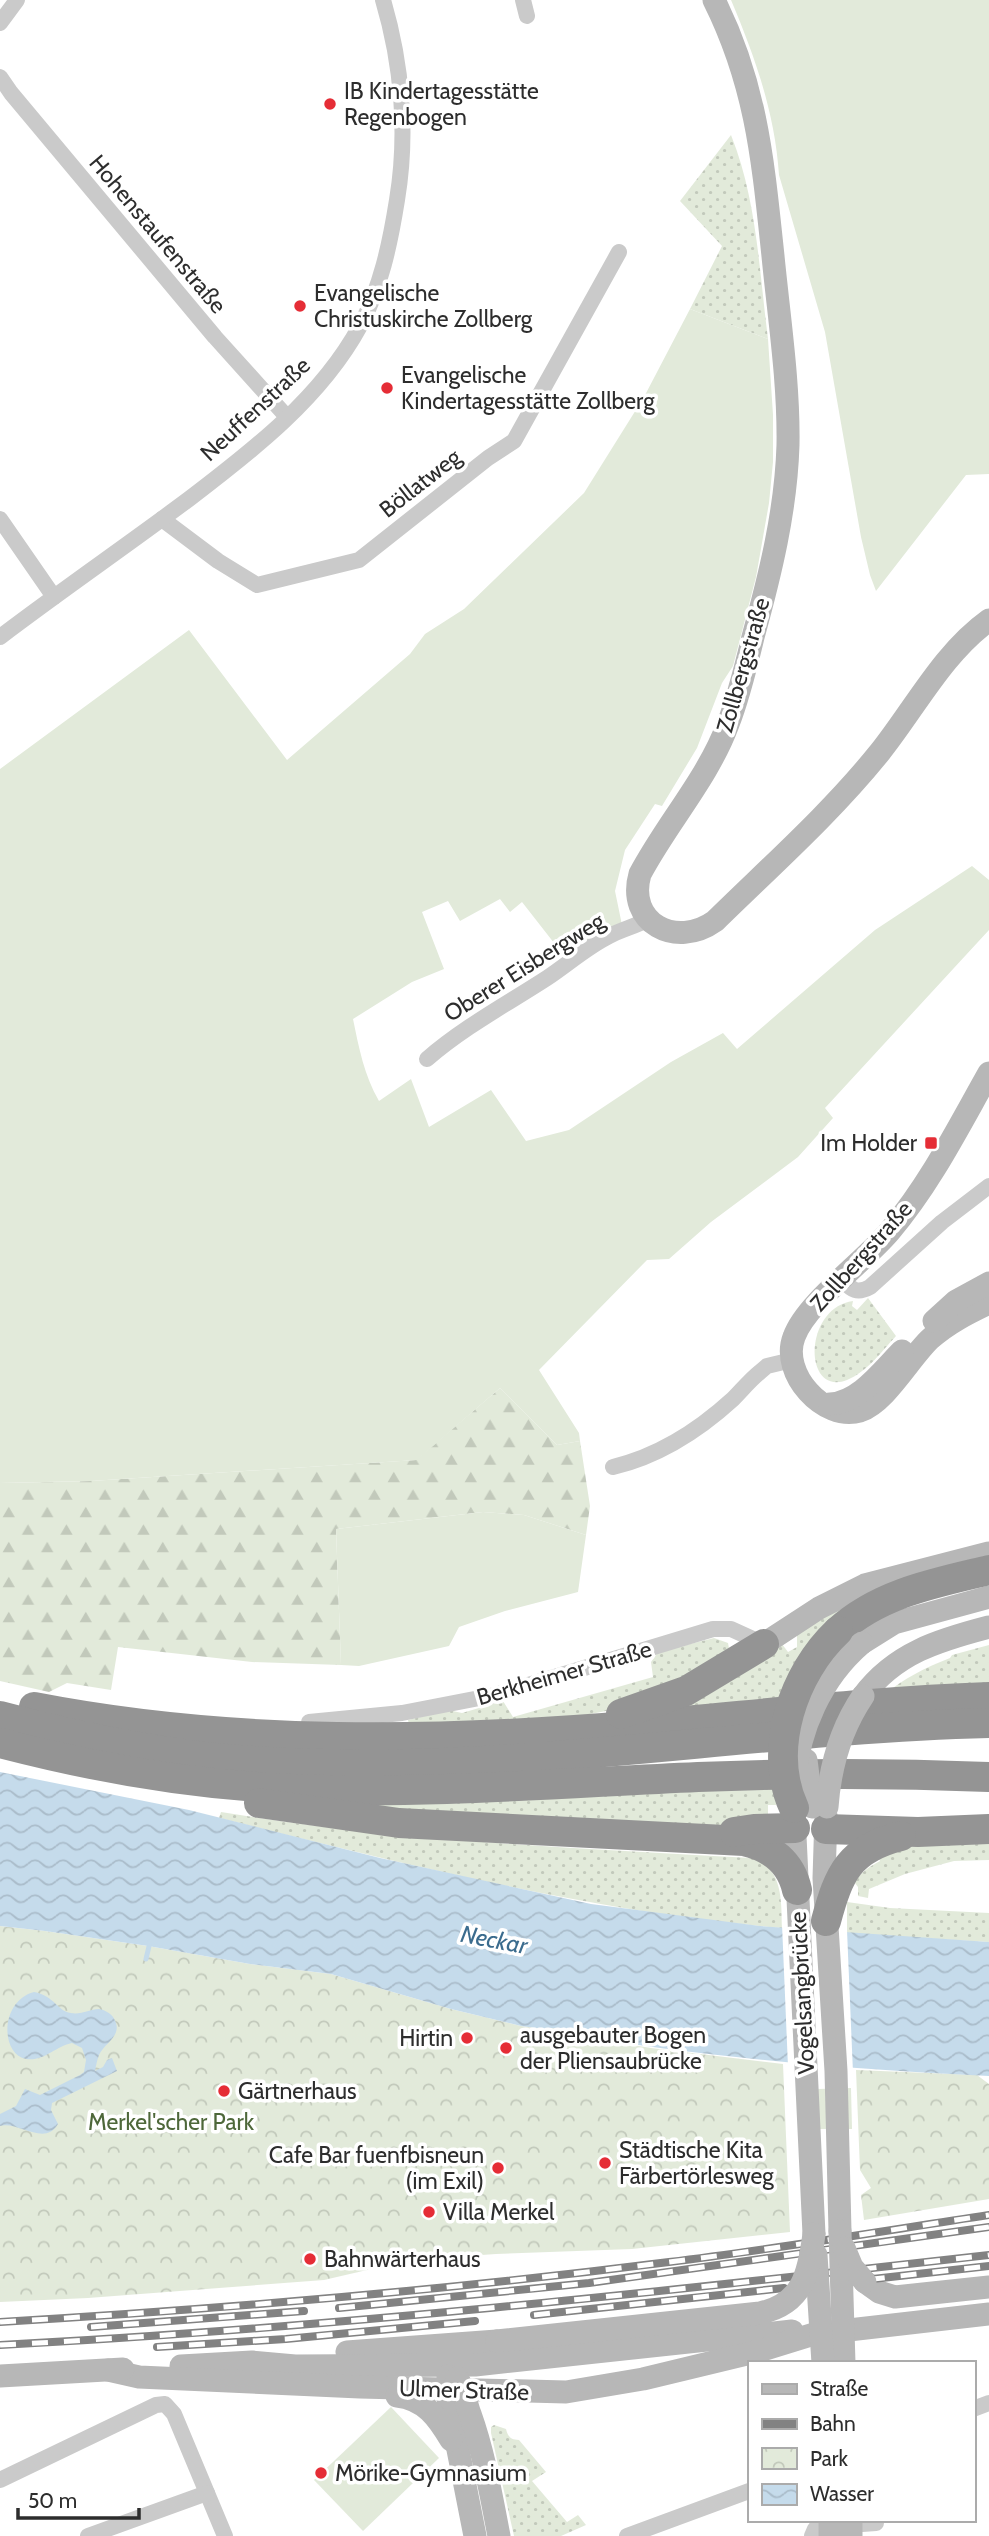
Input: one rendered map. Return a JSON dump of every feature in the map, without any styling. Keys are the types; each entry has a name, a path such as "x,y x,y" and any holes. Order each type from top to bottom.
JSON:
{"highway":[{"path":"811,1816 786,1788 783,1774 790,1710 805,1672 819,1650 850,1637 859,1614 888,1598 989,1570"},
{"path":"568,1730 667,1699 713,1677 764,1644"},
{"path":"0,1700 161,1727 245,1734 370,1739 568,1730 890,1702 989,1698"},
{"path":"0,1716 70,1734 143,1748 237,1760 331,1764 438,1763 544,1757 881,1728 989,1723"},
{"path":"0,1743 109,1769 163,1786 356,1818 399,1823 610,1835 706,1837 760,1845 810,1879 826,1921"},
{"path":"109,1769 230,1784 342,1790 459,1788 767,1775 897,1774 989,1777"},
{"path":"706,1837 811,1816 918,1832 989,1829"},
{"path":"810,1879 848,1864 860,1853 886,1841 918,1832"}],"main road":[{"name":"Zollbergstraße","path":"649,919 638,896 640,874 716,750 732,712 776,546 787,467 785,381 761,142 742,68 714,0"},
{"path":"649,919 661,928 679,934 696,932 715,921 837,801 879,752 954,653 989,620"},
{"name":"Zollbergstraße","path":"792,1360 792,1344 798,1328 811,1311 898,1221 989,1073"},
{"path":"821,1402 838,1404 849,1400 956,1301 989,1283"},
{"path":"792,1360 800,1383 821,1402 846,1413 866,1408 881,1396 913,1357 939,1332 956,1319 989,1303"},
{"path":"764,1644 819,1608 865,1585 989,1553"},
{"name":"Vogelsangbrücke","path":"810,1879 811,1816 795,1771 806,1728 818,1698 850,1637 989,1597"},
{"name":"Vogelsangbrücke","path":"822,2361 814,2234 811,1816 849,1719 870,1686 900,1660 935,1642 989,1627"},
{"name":"Vogelsangbrücke","path":"826,1921 836,2071 844,2361"},
{"path":"840,2231 847,2257 858,2276 871,2288 887,2295 902,2297 989,2287"},
{"path":"253,2362 307,2355 497,2341 760,2313 776,2309 792,2299 803,2283 809,2266 814,2234"},
{"name":"Ulmer Straße","path":"108,2370 139,2377 360,2387 512,2389 544,2393 585,2390 643,2379 759,2351 814,2334 989,2314"},
{"name":"Ulmer Straße","path":"0,2376 253,2362 295,2366 450,2367 786,2331 814,2334"},
{"path":"450,2367 455,2390 459,2457 475,2536"},
{"path":"360,2387 373,2393 411,2399 427,2407 444,2428 459,2457"},
{"path":"455,2390 468,2408 478,2436 499,2536"},
{"path":"478,2436 484,2411 494,2403 508,2397 544,2393"}],"street":[{"path":"0,23 17,0"},
{"name":"Neuffenstraße","path":"0,637 248,453 287,417 346,348 373,298 386,260 400,181 402,128 395,53 383,0"},
{"path":"523,0 527,16"},
{"name":"Hohenstaufenstraße","path":"0,77 6,98 287,417"},
{"name":"Böllatweg","path":"162,519 218,561 257,585 359,560 488,458 514,442 619,251"},
{"path":"0,519 54,597"},
{"name":"Oberer Eisbergweg","path":"427,1059 447,1042 550,976 586,949 649,919"},
{"path":"842,1280 857,1291 870,1287 942,1222 989,1186"},
{"path":"614,1467 648,1457 674,1443 709,1419 767,1366 792,1360"},
{"name":"Berkheimer Straße","path":"115,1706 243,1721 330,1722 402,1713 495,1695 713,1629 731,1629 764,1644"},
{"path":"0,2480 156,2405 165,2404 172,2410 225,2536"},
{"path":"627,2536 748,2491"},
{"path":"88,2536 207,2493"},
{"path":"812,2536 820,2527 876,2526"}],"green space":[{"path":"731,0 989,0 989,474 966,475 876,591 861,537 825,332 779,175 768,107"},
{"path":"731,135 752,210 768,339 690,309 722,246 680,201"},
{"path":"690,309 768,339 773,415 773,462 769,503 756,577 733,666 722,683 697,748 662,806 655,804 625,850 615,891 622,925 565,957 522,902 510,912 500,899 460,921 448,901 422,912 444,969 412,982 353,1019 369,1081 379,1101 411,1079 429,1127 491,1090 526,1141 569,1130 671,1062 723,1033 737,1049 875,930 972,866 989,880 989,930 825,1108 833,1118 798,1157 711,1222 669,1259 647,1260 539,1370 579,1433 580,1441 557,1445 500,1388 417,1460 91,1481 0,1483 0,769 189,630 287,760 410,654 425,634 464,609 584,493 644,397"},
{"path":"868,1298 896,1336 861,1372 847,1380 833,1382 822,1376 816,1364 818,1334 825,1319 837,1307 853,1301 852,1306 857,1310"},
{"path":"500,1388 557,1445 580,1441 590,1506 586,1535 524,1515 483,1512 336,1529 341,1665 252,1662 118,1647 111,1690 67,1683 49,1692 0,1681 0,1483 91,1481 416,1460"},
{"path":"483,1512 524,1515 586,1535 578,1592 505,1611 459,1627 449,1646 359,1666 341,1665 336,1529"},
{"path":"851,1600 782,1704 664,1708 782,1644 788,1652 797,1647 797,1631"},
{"path":"714,1638 728,1643 730,1654 611,1710 570,1718 409,1726 408,1720 448,1710 462,1713 503,1701 513,1717 653,1677 651,1662 658,1652"},
{"path":"989,1645 989,1690 884,1695 907,1678 952,1655"},
{"path":"776,1784 776,1805 768,1805 768,1822 705,1827 377,1808 378,1803"},
{"path":"221,1812 419,1837 751,1858 770,1869 775,1877 780,1897 782,1928 640,1911 499,1884 219,1818"},
{"path":"989,1839 989,1860 954,1861 905,1874 869,1889 868,1898 858,1896 855,1883 857,1879 880,1861 878,1856 907,1847"},
{"path":"847,1902 890,1908 989,1913 989,1942 847,1934"},
{"name":"Merkel'scher Park","path":"0,1926 331,1974 521,2026 555,2028 560,2033 651,2048 783,2064 790,2232 632,2249 410,2260 324,2280 0,2302"},
{"path":"856,2070 977,2075 989,2084 989,2199 864,2220 861,2195 871,2188 860,2170"},
{"path":"851,2088 852,2129 818,2129 818,2089"},
{"path":"391,2407 439,2458 363,2531 314,2480"},
{"path":"494,2425 506,2429 510,2438 519,2440 546,2472 532,2481 567,2522 578,2515 586,2525 561,2536 514,2536 491,2433 491,2427"}],"water":[{"name":"Neckar","path":"0,1772 189,1810 380,1858 591,1904 760,1926 989,1942 989,2076 773,2061 560,2033 555,2028 521,2026 451,2009 331,1974 0,1926"},
{"path":"34,1992 47,1997 66,2012 99,2009 105,2011 113,2017 117,2029 99,2055 95,2071 112,2058 117,2071 52,2103 51,2110 58,2124 46,2133 0,2126 0,2114 16,2106 25,2089 40,2095 80,2075 84,2072 86,2060 82,2048 72,2043 32,2059 17,2055 8,2038 10,2016 23,1997"}],"pier":[{"path":"782,1924 847,1930 853,2073 788,2067"}],"waterway":[{"path":"146,1959 150,1942"}],"railway":[{"path":"0,2322 252,2305 586,2272 789,2246 989,2215"},
{"path":"339,2308 589,2283 989,2227"},
{"path":"0,2345 372,2319 989,2255"},
{"path":"837,2283 989,2266"},
{"path":"534,2315 784,2288"},
{"path":"91,2327 304,2311"},
{"path":"157,2347 286,2339 475,2321"}],"place":[{"name":"IB Kindertagesstätte Regenbogen","path":"330,104"},
{"name":"Evangelische Christuskirche Zollberg","path":"300,306"},
{"name":"Evangelische Kindertagesstätte Zollberg","path":"387,388"},
{"name":"Im Holder","path":"931,1143"},
{"name":"Hirtin","path":"467,2038"},
{"name":"ausgebauter Bogen der Pliensaubrücke","path":"506,2048"},
{"name":"Gärtnerhaus","path":"224,2091"},
{"name":"Städtische Kita Färbertörlesweg","path":"605,2163"},
{"name":"Cafe Bar fuenfbisneun (im Exil)","path":"498,2168"},
{"name":"Villa Merkel","path":"429,2212"},
{"name":"Bahnwärterhaus","path":"310,2259"},
{"name":"Mörike-Gymnasium","path":"321,2473"}]}
